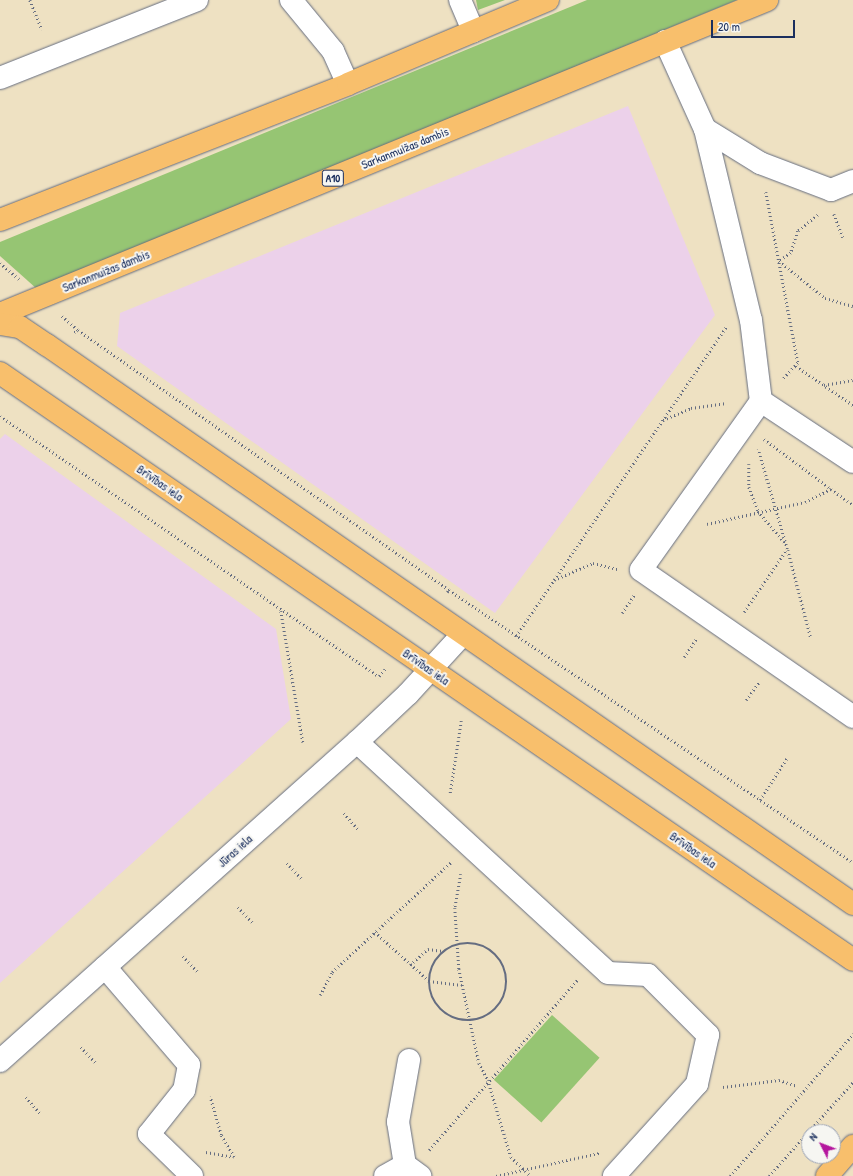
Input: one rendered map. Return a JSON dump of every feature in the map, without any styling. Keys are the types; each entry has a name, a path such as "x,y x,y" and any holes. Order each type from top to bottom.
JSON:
{"main road":[{"path":"0,220 348,84 548,0"},
{"name":"Sarkanmuižas dambis","path":"0,314 767,0"},
{"path":"0,324 20,327 47,345 853,904"},
{"name":"Brīvības iela","path":"0,373 853,960"},
{"path":"827,1176 853,1146"}],"street":[{"path":"0,78 197,0"},
{"path":"291,0 333,51 348,84"},
{"path":"460,0 473,31"},
{"path":"665,41 705,128 745,298 755,416 641,570 853,717"},
{"path":"705,128 760,163 831,190 853,181"},
{"path":"755,416 853,462"},
{"name":"Jūras iela","path":"0,1061 357,742 431,670 463,634"},
{"path":"357,742 608,973 648,975 708,1035 697,1084 614,1176"},
{"path":"104,967 189,1065 184,1090 149,1134 192,1176"},
{"path":"385,1176 412,1170 398,1122 409,1060"}],"path":[{"path":"30,0 42,30"},
{"path":"755,416 798,363 760,163"},
{"path":"832,210 843,237"},
{"path":"779,261 791,253 798,231 818,215"},
{"path":"779,261 825,298 853,306"},
{"path":"0,263 24,284"},
{"path":"516,636 745,298"},
{"path":"796,366 853,405"},
{"path":"823,385 853,380"},
{"path":"663,420 691,408 732,403 755,416 831,489 853,505"},
{"path":"755,416 775,508 786,544 810,638"},
{"path":"749,461 748,483 758,511 786,544"},
{"path":"704,525 822,496 831,489"},
{"path":"730,632 787,549"},
{"path":"622,613 638,590"},
{"path":"281,611 303,742"},
{"path":"684,657 700,633"},
{"path":"746,700 763,676"},
{"path":"320,995 332,972 460,853 452,830 448,801 461,720"},
{"path":"760,800 787,758"},
{"path":"344,813 358,829"},
{"path":"287,863 302,879"},
{"path":"462,869 455,908 458,944 462,985 479,1063 488,1080 511,1157 531,1176"},
{"path":"238,907 253,923"},
{"path":"375,932 429,981 462,985"},
{"path":"469,943 489,949 503,965 506,976 498,1006 481,1019 471,1021 450,1017 441,1010 430,992 429,981 436,959 444,951 458,944 469,943"},
{"path":"410,965 428,949 444,951"},
{"path":"183,956 198,972"},
{"path":"412,1170 488,1080 594,960"},
{"path":"730,1176 853,1034"},
{"path":"81,1047 98,1064"},
{"path":"697,1084 721,1087 779,1080 797,1086"},
{"path":"769,1176 853,1082"},
{"path":"26,1097 41,1114"},
{"path":"496,1176 608,1151"}],"shaded area":[{"path":"628,106 715,315 495,613 117,346 120,313"},
{"path":"5,434 276,629 291,719 0,983 0,439"}],"green space":[{"path":"476,0 505,0 478,10"},
{"path":"587,0 737,0 37,289 0,256 0,242"},
{"path":"552,1015 600,1058 541,1122 494,1080"}]}
